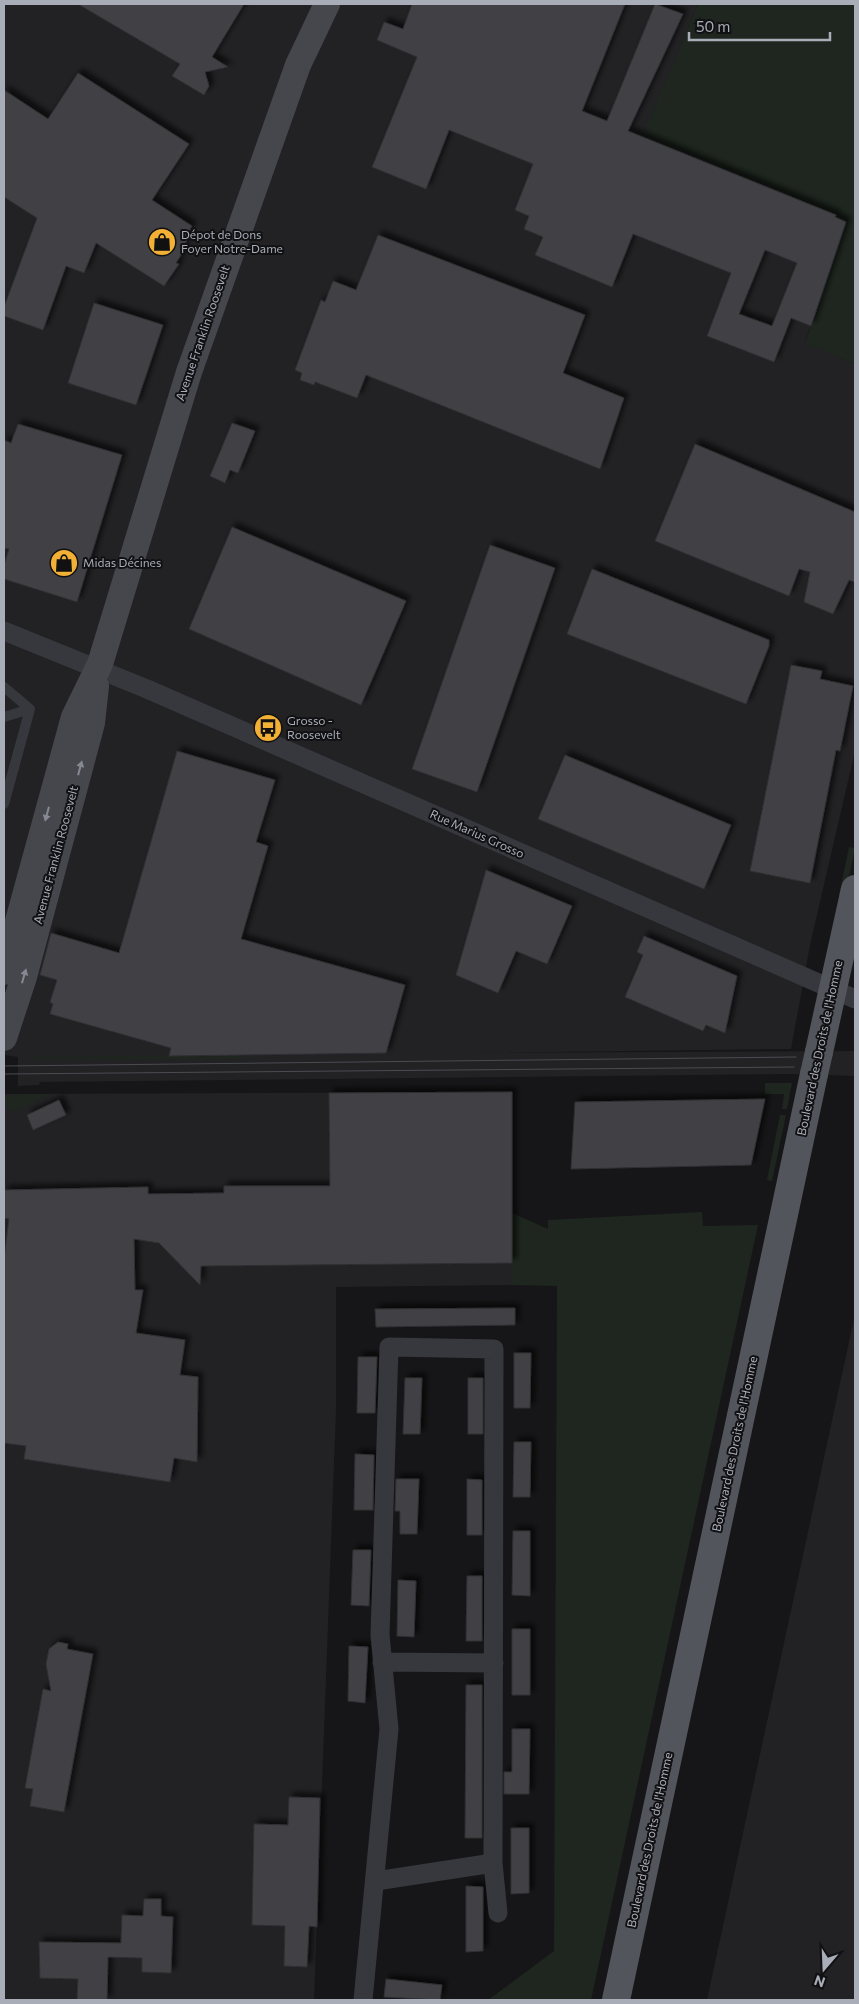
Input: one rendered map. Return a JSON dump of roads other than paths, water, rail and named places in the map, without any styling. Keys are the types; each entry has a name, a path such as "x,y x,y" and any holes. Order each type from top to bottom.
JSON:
{"main road":[{"name":"Boulevard des Droits de l'Homme","path":"616,2000 816,1063 844,995 855,888"}],"street":[{"name":"Avenue Franklin Roosevelt","path":"4,972 74,717 98,670 189,372 292,84 328,4"},
{"name":"Rue Marius Grosso","path":"4,631 98,670 844,995"},
{"name":"Avenue Franklin Roosevelt","path":"6,1030 24,977 92,723 98,670"},
{"path":"363,2000 376,1881 389,1728 380,1635 389,1347 494,1349 493,1863 498,1913"},
{"path":"382,1662 494,1662"},
{"path":"376,1881 493,1863"}],"lane":[{"path":"4,687 30,709"},
{"path":"4,717 30,709"},
{"path":"4,804 30,709"}],"tram line":[{"path":"4,1066 796,1057"},
{"path":"4,1074 794,1067"}],"place":[{"name":"Dépot de Dons Foyer Notre-Dame","path":"162,242"},
{"name":"Midas Décines","path":"64,563"},
{"name":"Grosso - Roosevelt","path":"268,728"}]}
